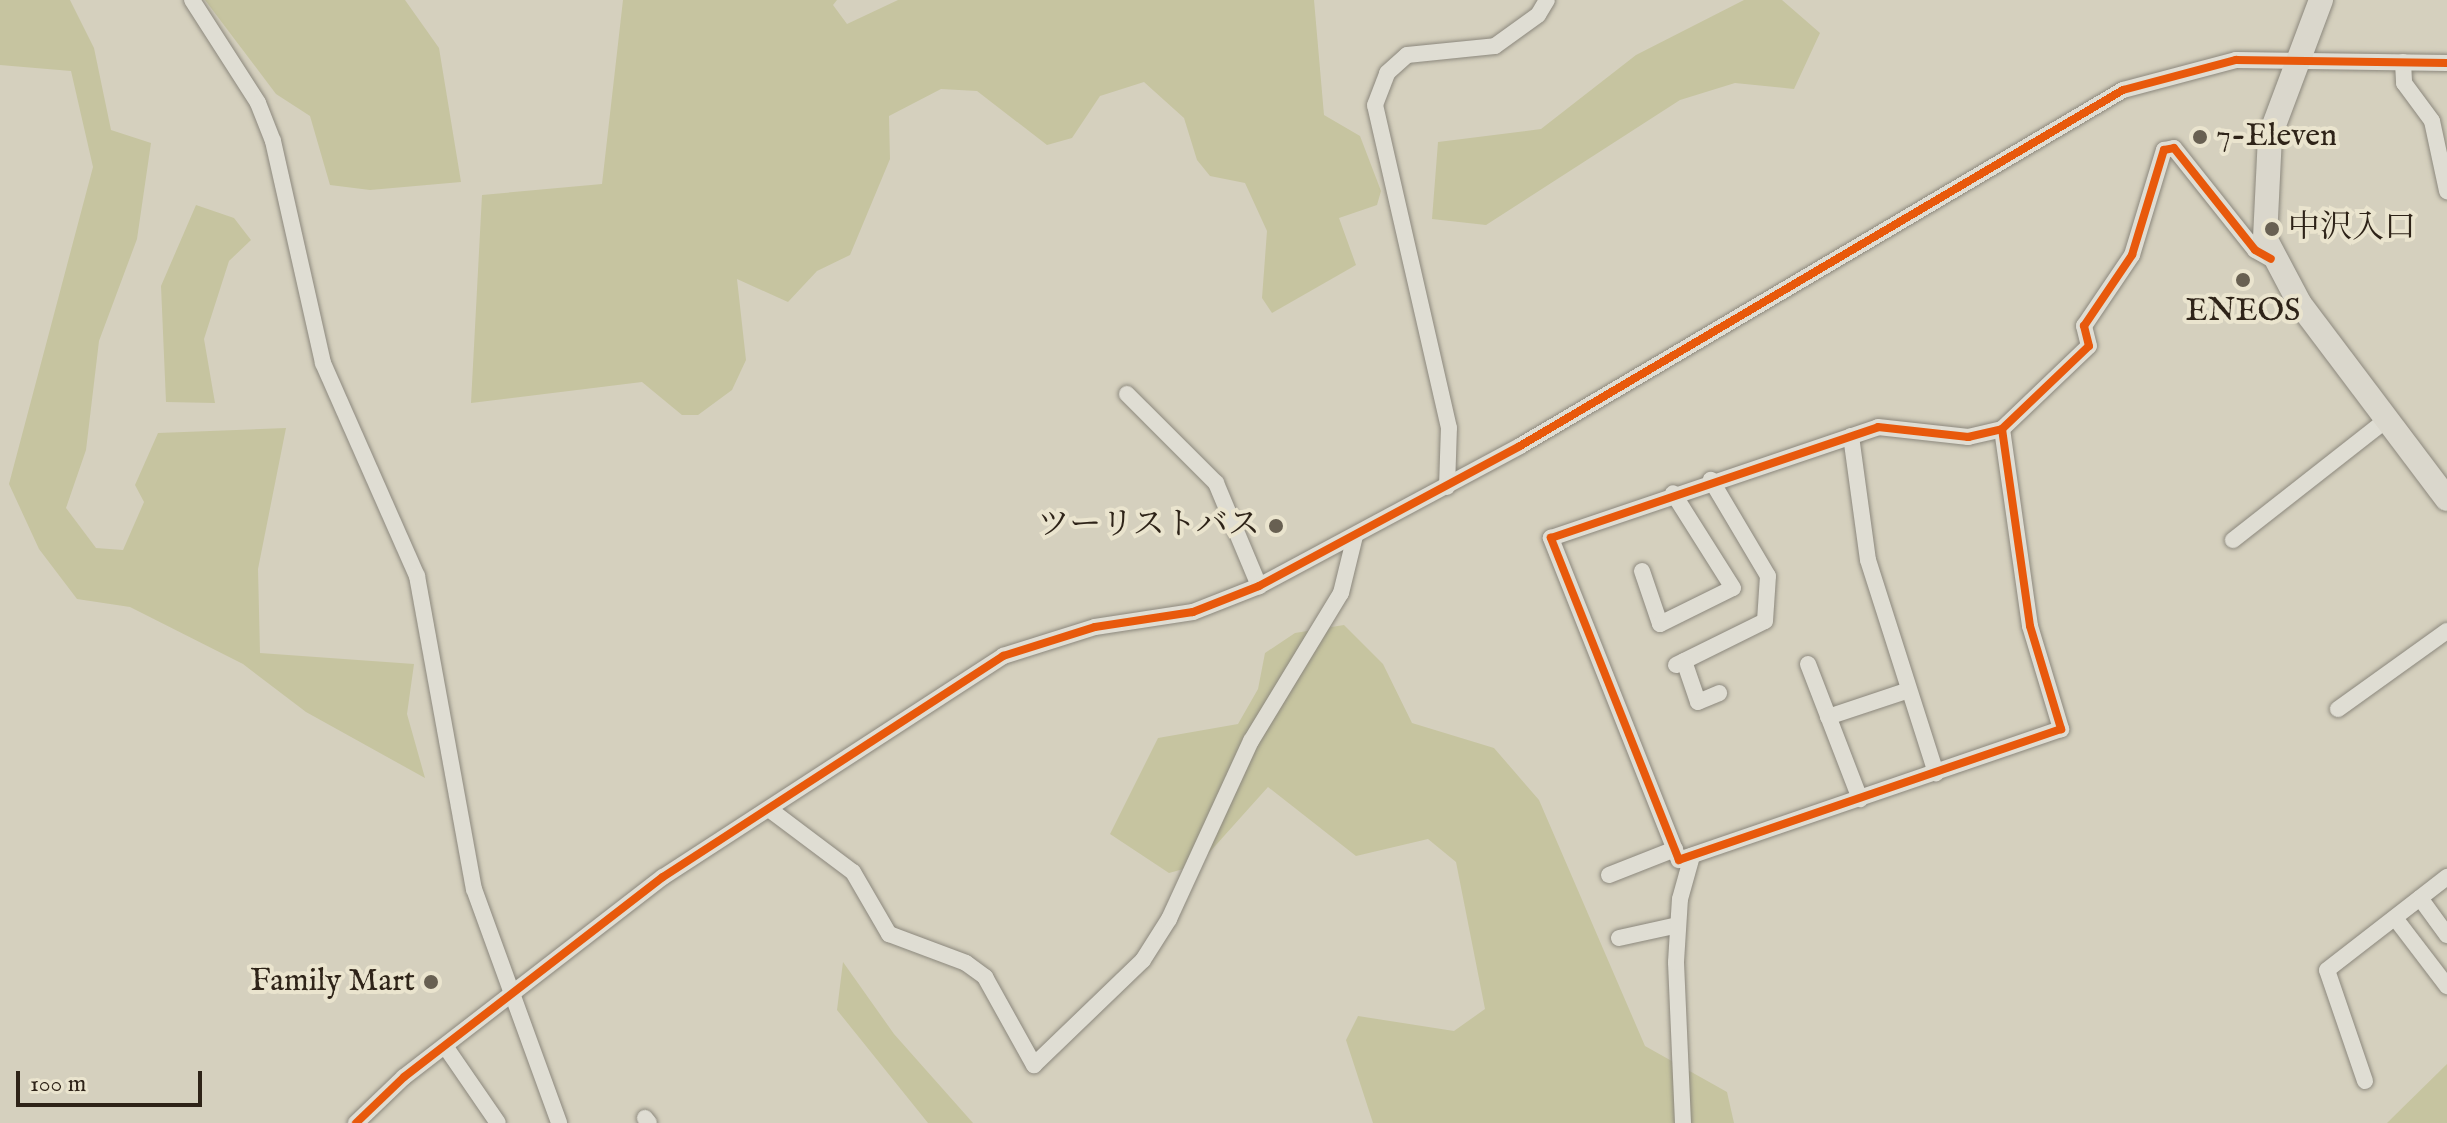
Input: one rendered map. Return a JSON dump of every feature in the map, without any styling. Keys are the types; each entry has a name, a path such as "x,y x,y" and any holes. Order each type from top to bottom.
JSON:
{"highway":[{"path":"2321,0 2267,154 2271,259 2386,420 2447,499"}],"street":[{"path":"192,0 258,103 273,141 323,363 417,576 474,889 559,1123"},
{"path":"1447,487 1449,428 1375,105 1387,73 1407,55 1495,46 1538,15 1547,0"},
{"path":"356,1123 445,1046 663,877 1013,652 1095,627 1193,612 1259,586 1447,487 2123,90 2185,69 2299,58 2447,63"},
{"path":"2403,62 2404,83 2432,121 2447,191"},
{"path":"2002,429 2030,626 2061,729 1679,860 1551,538 1711,480 1878,427 1968,437 2002,429 2089,346 2084,326 2132,255 2164,150 2174,148 2255,250 2271,259"},
{"path":"1127,394 1216,483 1259,586"},
{"path":"2233,540 2386,420"},
{"path":"1851,436 1868,560 1936,773"},
{"path":"1711,480 1768,576 1765,621 1680,663 1698,702 1719,693"},
{"path":"1642,571 1660,624 1733,588 1673,493"},
{"path":"769,809 853,872 889,934 985,977 1034,1065 1143,960 1169,919 1251,741 1341,593 1355,536"},
{"path":"2338,709 2446,635"},
{"path":"1808,664 1860,799"},
{"path":"1828,717 1909,690"},
{"path":"1609,875 1675,849"},
{"path":"1683,1123 1678,925 1692,856"},
{"path":"2365,1081 2327,970 2447,877"},
{"path":"2420,898 2447,935"},
{"path":"2395,918 2447,986"},
{"path":"1619,938 1678,925"},
{"path":"445,1046 498,1123"}],"shaded area":[{"path":"0,0 70,0 94,48 111,130 151,143 137,239 99,341 86,450 66,508 96,548 123,550 144,502 135,485 158,433 286,428 258,569 260,653 414,664 407,714 425,778 306,712 243,664 130,607 77,599 39,549 9,484 93,167 71,71 0,65"},
{"path":"205,0 405,0 439,48 461,182 370,190 330,185 310,116 276,94"},
{"path":"623,0 837,0 833,5 847,24 898,0 1314,0 1324,115 1360,136 1381,191 1377,205 1339,218 1356,265 1272,313 1262,298 1267,231 1245,183 1210,176 1197,160 1184,118 1144,82 1100,96 1072,138 1047,145 977,91 941,89 889,116 890,159 850,255 817,271 788,302 737,279 746,360 732,390 698,415 682,415 642,382 471,403 482,195 602,184"},
{"path":"1744,0 1782,0 1820,33 1794,89 1735,83 1680,100 1486,225 1432,219 1438,142 1541,129 1636,55"},
{"path":"196,205 234,218 251,240 229,261 204,339 215,403 166,402 161,286"},
{"path":"1344,625 1383,664 1412,723 1494,748 1539,800 1645,1046 1727,1092 1734,1123 1373,1123 1346,1040 1358,1016 1454,1031 1485,1009 1456,862 1428,839 1356,856 1268,787 1198,865 1169,873 1110,834 1158,738 1238,724 1258,689 1265,653 1295,633"},
{"path":"843,962 894,1034 973,1123 928,1123 837,1010"},
{"path":"2447,1064 2447,1123 2387,1123"}],"cycle path":[{"path":"356,1123 404,1077 663,877 1003,656 1095,627 1193,612 1259,586 1520,446 2123,90 2236,60 2447,63"},
{"path":"2002,429 2030,626 2061,729 1679,860 1551,538 1878,427 1968,437 2002,429 2089,346 2084,326 2132,255 2164,150 2174,148 2255,250 2271,259"}],"place":[{"name":"7-Eleven","path":"2200,137"},
{"name":"中沢入口","path":"2272,229"},
{"name":"ENEOS","path":"2243,280"},
{"name":"ツーリストバス","path":"1276,526"},
{"name":"Family Mart","path":"431,982"}]}
